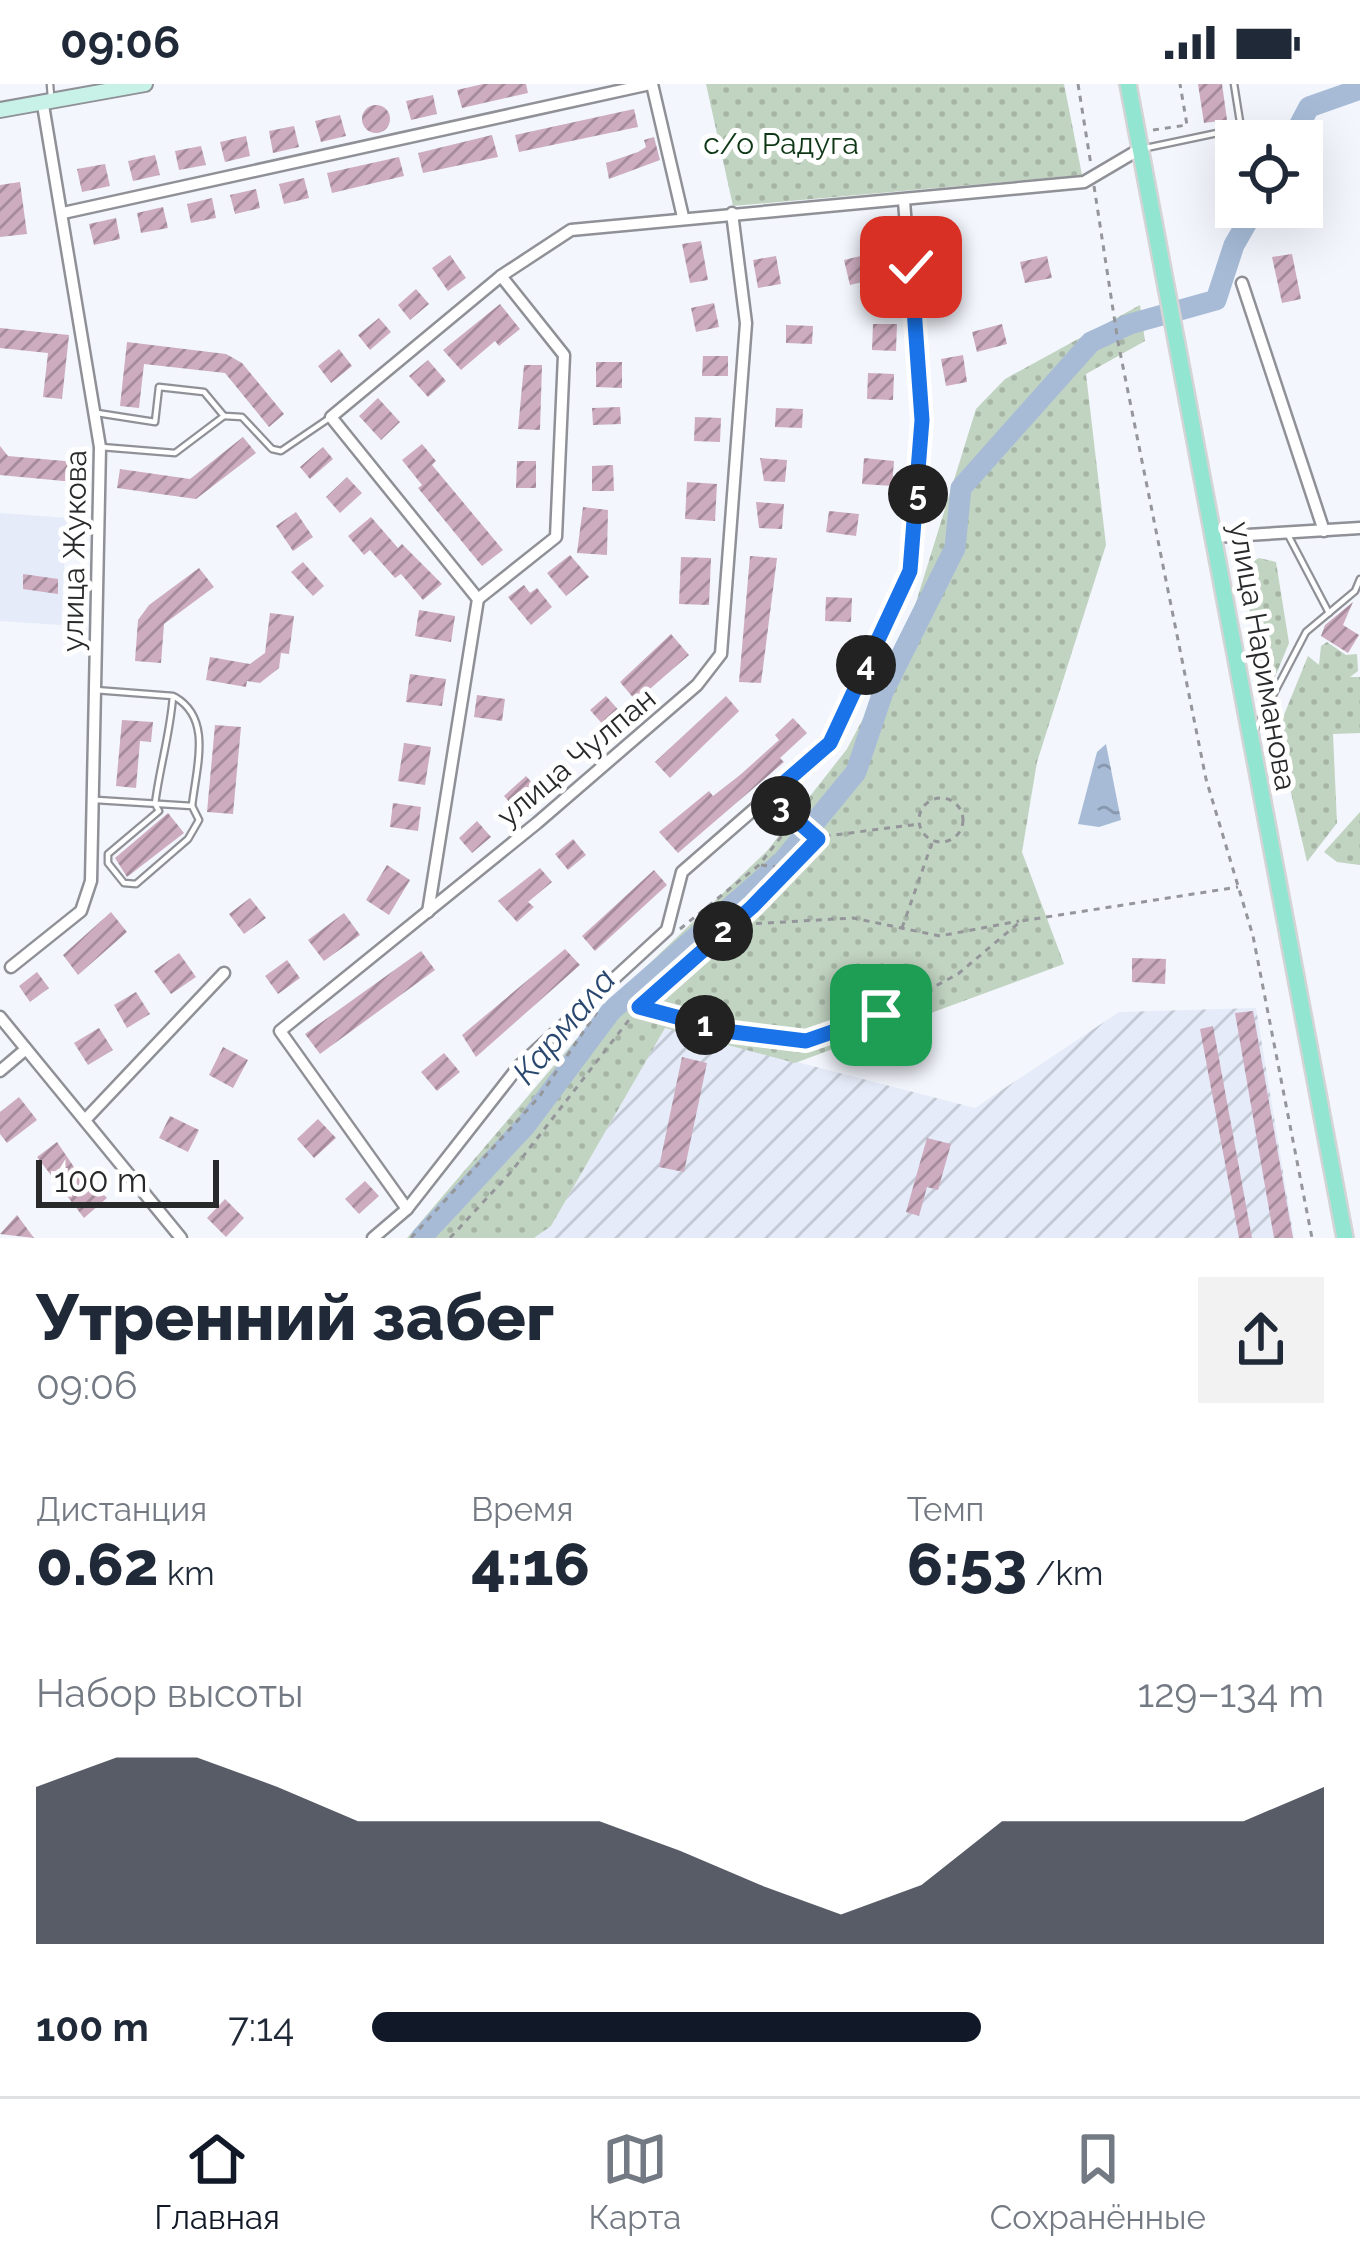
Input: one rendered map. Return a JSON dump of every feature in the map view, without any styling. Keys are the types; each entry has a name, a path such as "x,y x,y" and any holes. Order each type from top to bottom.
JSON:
{"main road":[{"path":"0,110 145,84"},
{"name":"улица Нариманова","path":"1128,84 1345,1238"}],"street":[{"path":"63,213 651,84 683,217"},
{"name":"улица Жукова","path":"11,967 74,920 87,901 92,800 98,413 48,104"},
{"path":"478,599 331,417 501,276 571,230 1093,178 1140,148"},
{"path":"373,1238 406,1209 520,1066 667,930 682,872 830,743 910,571 922,420 904,200"},
{"name":"улица Чулпан","path":"406,1209 280,1031 697,685 721,654 746,323 732,213"},
{"path":"428,912 478,599 556,537 564,355 501,276"},
{"path":"1242,283 1324,531"},
{"path":"1214,537 1360,529"},
{"path":"86,1120 224,973"},
{"path":"0,1017 181,1238"},
{"path":"0,1071 26,1049"}],"lane":[{"path":"48,104 50,84"},
{"path":"1140,148 1241,128 1234,84"},
{"path":"98,413 154,422 159,387 204,392 224,416"},
{"path":"100,447 175,453 224,416 242,416 277,451 331,417"},
{"path":"1287,532 1329,613"},
{"path":"1250,739 1306,632 1355,591 1360,579"},
{"path":"95,691 172,696 194,712 200,728 192,806 199,820 188,839 128,885 108,863 108,854 159,811 155,803 161,753 169,744 172,696"},
{"path":"92,800 192,806"}],"path":[{"path":"1078,84 1118,342 1206,779 1253,936 1312,1238"},
{"path":"1180,84 1187,125"},
{"path":"769,796 816,838"},
{"path":"919,824 922,808 933,799 948,799 959,808 963,822 957,836 933,841"},
{"path":"670,940 759,865 796,820"},
{"path":"450,1238 511,1172 639,1007 816,838 919,824"},
{"path":"919,824 933,841"},
{"path":"902,928 933,841"},
{"path":"759,865 789,868"},
{"path":"730,925 853,918 960,934 1238,887"},
{"path":"639,1007 733,1032 806,1041 881,1015 958,974 1022,921"},
{"path":"411,1238 539,1096 602,1006"}],"shaded area":[{"path":"0,513 67,518 61,625 0,621"},
{"path":"1256,1008 1294,1238 534,1238 551,1226 665,1028 975,1108 1119,1012"}],"green space":[{"name":"с/о Радуга","path":"706,84 1064,84 1082,175 733,206"},
{"path":"1140,305 1145,341 1086,374 1106,545 1037,762 1022,852 1064,964 795,1063 665,1028 551,1226 534,1238 407,1238 603,1008 767,851 847,749 904,641 976,409 1005,379"},
{"path":"1259,558 1276,562 1289,643 1265,701 1242,567"},
{"path":"1327,642 1346,655 1357,654 1358,671 1350,677 1360,677 1360,733 1333,734 1337,823 1307,862 1277,732 1308,656 1319,665 1321,646"},
{"path":"1360,812 1360,865 1337,862 1324,852"}],"water":[{"path":"1106,744 1121,820 1099,827 1078,824 1097,752"}],"building":[{"path":"483,84 526,84 528,93 462,108 457,90"},
{"path":"1198,84 1222,84 1227,120 1204,123"},
{"path":"433,95 437,114 411,120 406,101"},
{"path":"376,105 386,109 390,119 386,129 376,133 366,129 362,119 366,109"},
{"path":"634,109 638,127 519,152 515,135"},
{"path":"340,115 346,136 321,142 315,121"},
{"path":"294,126 299,147 273,153 269,131"},
{"path":"492,135 498,157 423,173 418,153"},
{"path":"246,136 250,156 225,162 220,142"},
{"path":"654,137 660,160 609,179 606,163 638,152 646,147 644,140"},
{"path":"201,146 206,165 179,170 175,151"},
{"path":"155,155 160,175 133,181 128,161"},
{"path":"399,157 404,176 332,193 327,173"},
{"path":"105,164 110,186 82,192 77,169"},
{"path":"304,178 309,198 284,204 279,184"},
{"path":"20,182 27,234 0,237 0,185"},
{"path":"256,189 260,208 235,214 230,195"},
{"path":"212,198 216,218 191,223 187,204"},
{"path":"163,207 168,228 141,233 137,213"},
{"path":"116,218 120,239 94,245 89,224"},
{"path":"701,241 708,280 690,283 682,244"},
{"path":"946,243 951,265 928,270 924,248"},
{"path":"1292,254 1301,299 1282,303 1272,257"},
{"path":"450,255 466,278 448,291 432,268"},
{"path":"865,255 871,280 850,285 844,260"},
{"path":"776,256 781,284 758,288 753,260"},
{"path":"1047,256 1052,278 1025,283 1020,262"},
{"path":"416,289 429,304 410,320 398,305"},
{"path":"714,303 719,327 696,332 691,308"},
{"path":"500,304 520,329 499,346 495,341 461,370 443,350"},
{"path":"379,318 391,332 370,350 358,335"},
{"path":"873,324 897,324 896,351 872,350"},
{"path":"1002,324 1007,344 977,352 972,332"},
{"path":"786,325 813,326 812,344 786,343"},
{"path":"0,328 69,335 62,399 43,397 48,353 0,348"},
{"path":"127,342 226,354 242,363 284,414 269,427 225,373 144,364 139,408 120,406"},
{"path":"339,349 352,366 331,383 318,366"},
{"path":"963,355 967,382 946,386 941,359"},
{"path":"703,356 728,356 728,376 702,376"},
{"path":"428,360 446,381 428,397 409,376"},
{"path":"596,362 622,362 622,388 596,387"},
{"path":"524,365 542,365 540,430 518,429"},
{"path":"868,373 894,374 893,400 867,399"},
{"path":"378,398 400,422 381,440 359,416"},
{"path":"620,407 621,424 593,425 592,408"},
{"path":"776,408 803,409 802,428 775,427"},
{"path":"695,417 721,418 720,442 694,441"},
{"path":"243,437 256,453 196,499 117,488 120,469 190,479"},
{"path":"422,444 436,461 432,465 503,550 482,566 418,488 422,485 402,460"},
{"path":"0,446 8,456 76,462 74,482 0,475"},
{"path":"323,447 333,459 310,479 300,467"},
{"path":"760,458 787,460 785,482 764,481"},
{"path":"864,458 894,461 892,486 862,484"},
{"path":"517,461 536,461 536,488 516,488"},
{"path":"613,465 614,491 592,491 592,466"},
{"path":"347,477 362,493 340,513 326,497"},
{"path":"687,482 717,484 715,521 685,519"},
{"path":"756,502 784,504 782,529 759,528"},
{"path":"583,507 608,510 607,555 577,553"},
{"path":"829,511 859,514 856,536 826,532"},
{"path":"296,512 313,537 293,551 276,526"},
{"path":"371,517 398,548 402,544 442,584 423,600 401,574 395,578 370,550 364,555 348,536"},
{"path":"570,555 589,577 566,596 547,573"},
{"path":"750,556 777,558 761,683 739,682"},
{"path":"681,557 711,558 709,605 679,604"},
{"path":"303,562 324,586 313,596 291,572"},
{"path":"199,568 214,587 164,624 161,663 135,661 138,620 149,605"},
{"path":"23,574 58,579 58,594 23,589"},
{"path":"524,585 530,593 537,588 552,607 531,625 508,597"},
{"path":"826,597 852,598 851,622 825,621"},
{"path":"1353,602 1343,625 1359,635 1348,653 1321,636 1325,625"},
{"path":"419,610 455,616 451,642 415,636"},
{"path":"270,613 294,616 289,654 281,653 279,668 260,683 247,681 246,687 206,680 210,657 250,664 265,653"},
{"path":"671,634 689,655 636,701 620,682"},
{"path":"410,674 446,679 442,706 406,702"},
{"path":"477,695 505,699 502,721 474,717"},
{"path":"606,696 622,714 606,728 590,710"},
{"path":"726,696 739,711 670,778 655,762"},
{"path":"793,718 807,733 780,758 784,762 678,853 659,832 709,791 713,796 740,775 779,740 775,735"},
{"path":"122,720 153,722 151,742 140,741 136,788 116,786"},
{"path":"215,725 241,727 233,814 207,812"},
{"path":"404,743 431,747 425,785 398,781"},
{"path":"526,776 543,795 521,815 504,796"},
{"path":"393,803 421,807 418,831 390,827"},
{"path":"168,813 184,833 127,877 115,858"},
{"path":"477,821 491,837 472,853 459,838"},
{"path":"573,839 586,855 568,870 555,854"},
{"path":"387,865 410,880 389,915 366,900"},
{"path":"540,868 552,882 528,902 534,907 517,922 498,901"},
{"path":"654,870 667,885 595,951 582,936"},
{"path":"250,898 266,918 244,934 229,914"},
{"path":"111,912 127,932 78,975 63,955"},
{"path":"344,913 360,935 324,961 308,940"},
{"path":"565,949 580,965 476,1057 462,1035"},
{"path":"421,951 435,970 320,1054 305,1034"},
{"path":"179,953 196,977 171,994 154,971"},
{"path":"1132,958 1166,959 1165,984 1132,982"},
{"path":"287,960 300,978 278,994 265,976"},
{"path":"37,972 49,988 30,1002 19,986"},
{"path":"136,992 150,1014 127,1028 114,1005"},
{"path":"1253,1011 1293,1238 1274,1238 1235,1013"},
{"path":"1213,1026 1252,1238 1239,1238 1200,1029"},
{"path":"99,1028 113,1050 88,1065 74,1043"},
{"path":"223,1047 248,1060 233,1088 209,1075"},
{"path":"444,1053 460,1072 437,1091 421,1072"},
{"path":"682,1057 707,1063 684,1172 659,1167"},
{"path":"19,1097 37,1120 7,1143 0,1134 0,1112"},
{"path":"170,1116 199,1130 188,1152 159,1138"},
{"path":"318,1119 336,1138 314,1158 297,1139"},
{"path":"927,1138 951,1144 938,1190 927,1187 919,1216 906,1212"},
{"path":"57,1142 93,1195 99,1190 107,1198 84,1218 37,1157"},
{"path":"365,1181 379,1196 359,1214 345,1199"},
{"path":"225,1199 244,1218 226,1237 207,1218"},
{"path":"17,1215 34,1238 0,1234"}],"waterway":[{"name":"Кармала","path":"1302,120 1309,107 1360,89"},
{"name":"Кармала","path":"421,1238 526,1125 611,1011 783,861 856,772 883,692 955,548 961,488 1091,342 1130,324 1216,300 1244,228"}],"route":[{"path":"881,1015 806,1041 733,1032 639,1007 655,987 752,907 818,839 769,796 830,743 910,571 922,420 911,267"}]}
